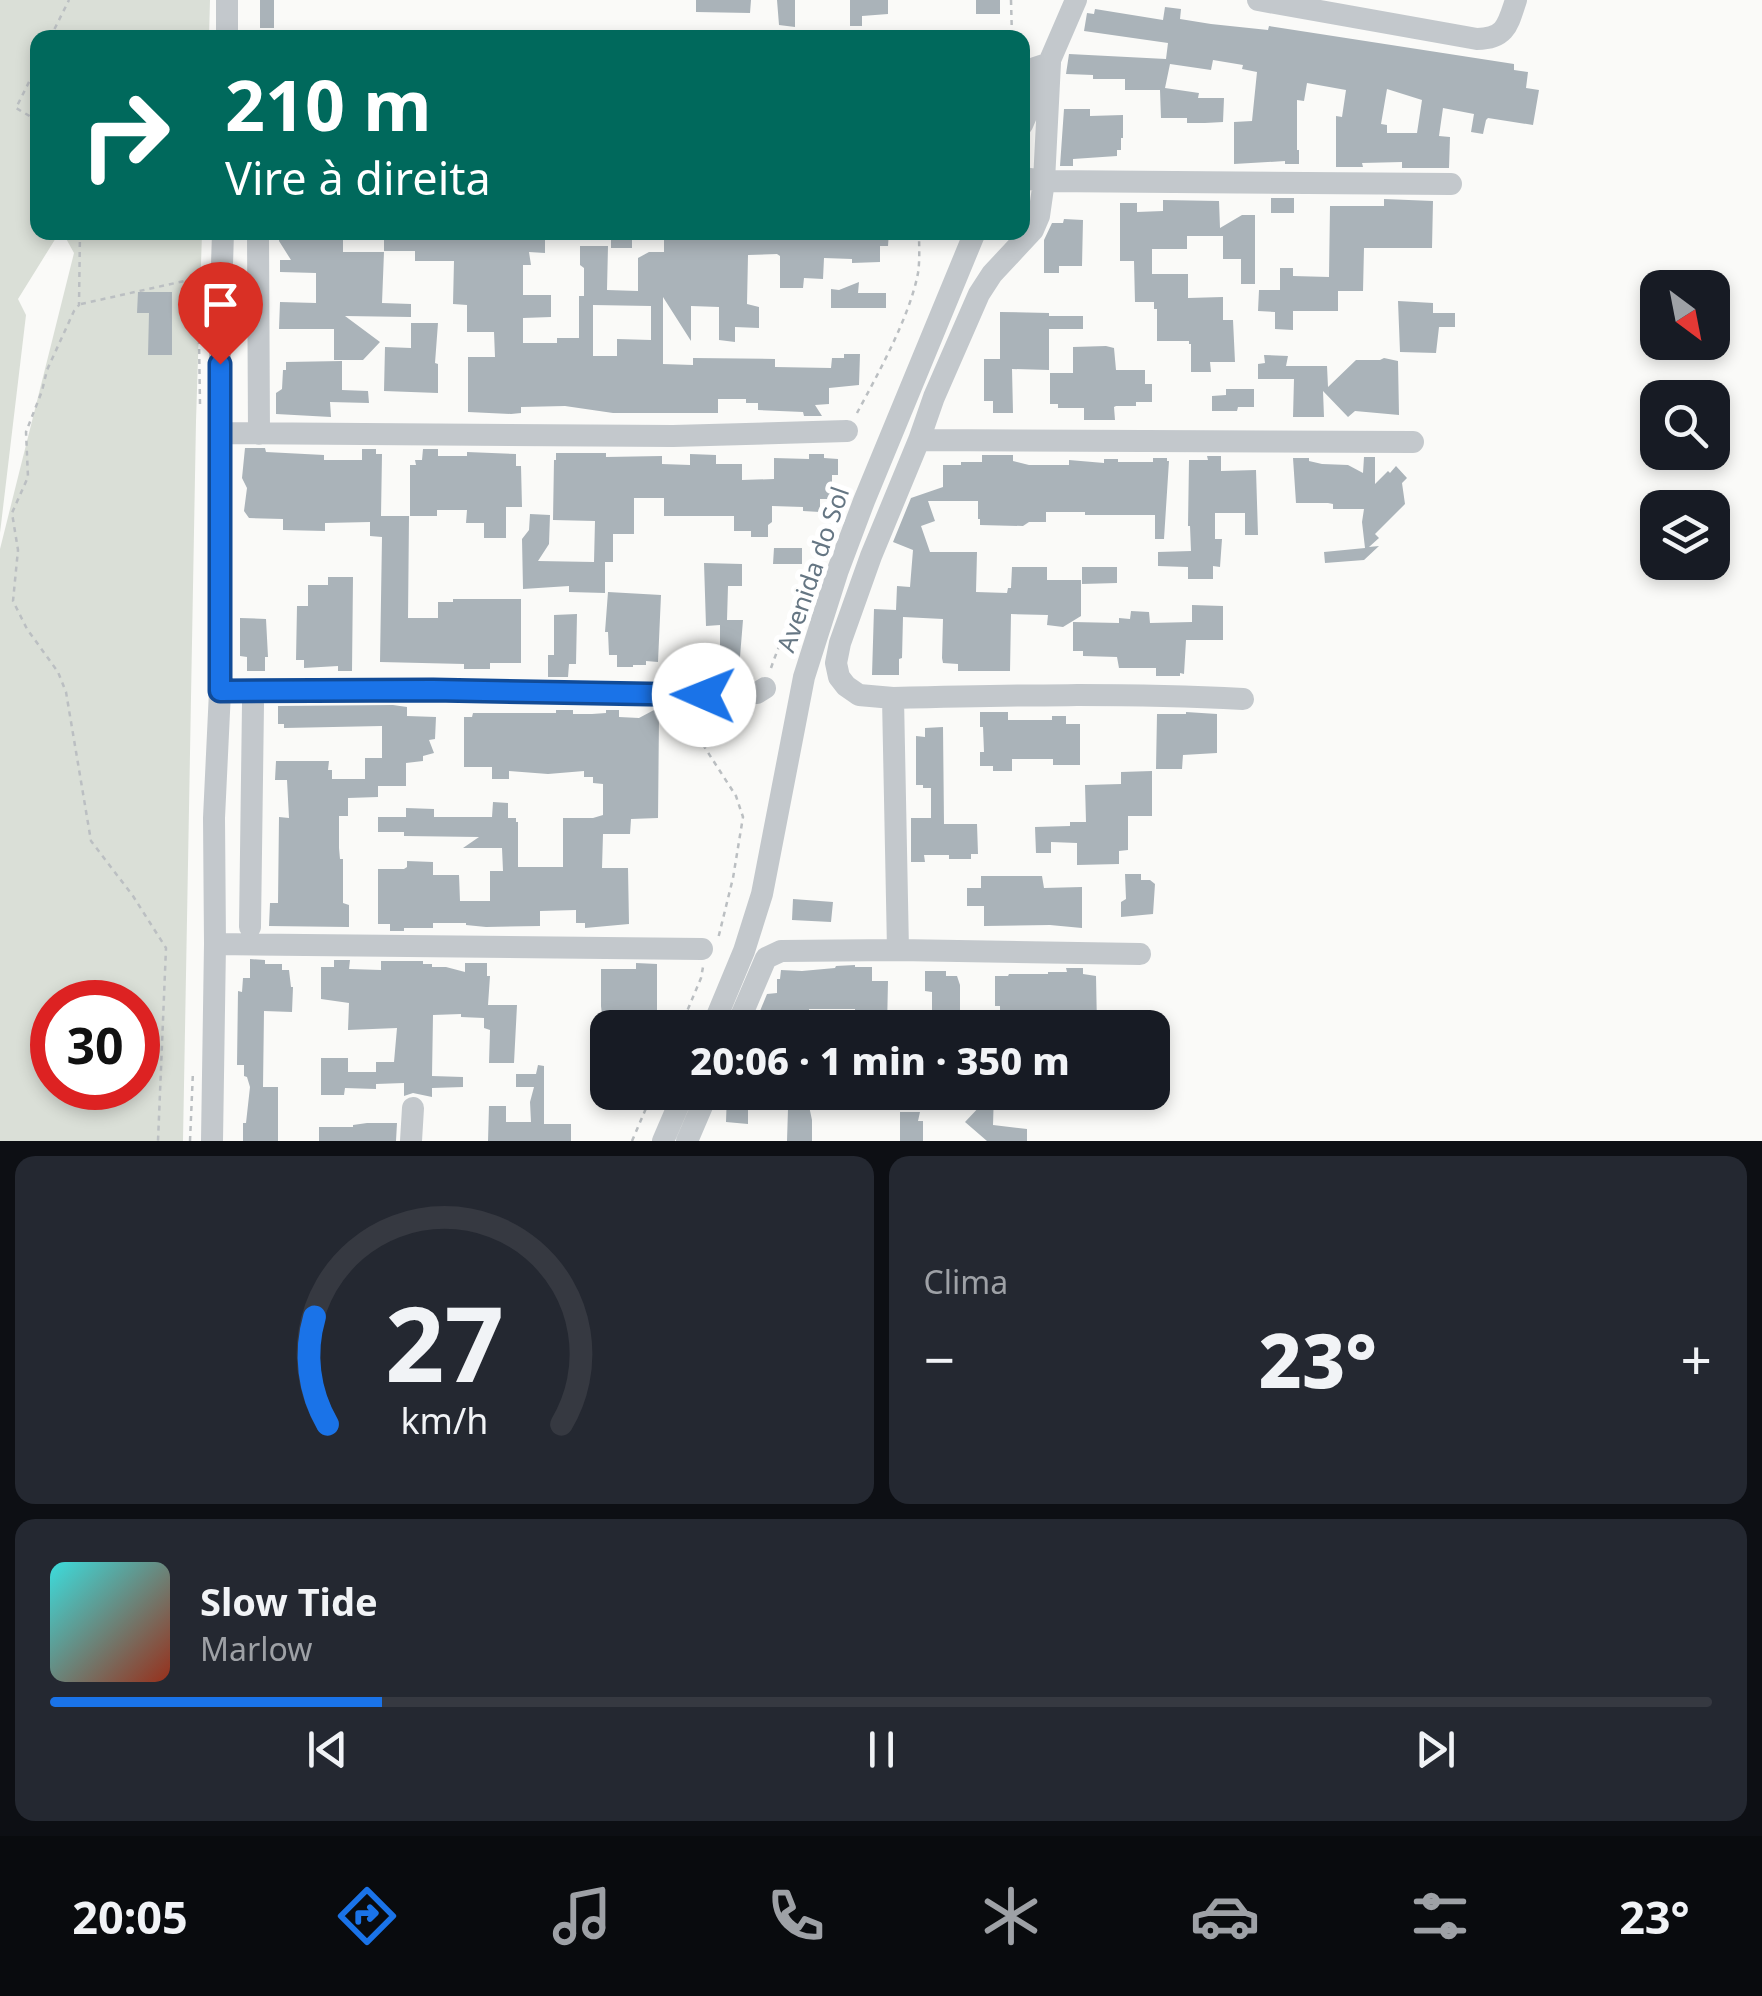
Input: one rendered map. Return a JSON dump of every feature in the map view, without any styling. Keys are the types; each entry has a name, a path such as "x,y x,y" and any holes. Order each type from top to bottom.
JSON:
{"street":[{"path":"227,0 227,30"},
{"path":"1030,107 1076,0"},
{"path":"1258,0 1477,39 1501,34 1516,0"},
{"path":"1030,70 1050,63"},
{"path":"1030,233 1039,216 1033,180 1050,63"},
{"path":"1033,180 1451,184"},
{"path":"212,1141 223,240"},
{"path":"258,240 259,434"},
{"path":"1024,240 979,294 934,397 850,613 836,663 839,677 859,695 894,698 1058,694 1243,699"},
{"name":"Avenida do Sol","path":"720,1010 758,909 804,677 838,570 971,243"},
{"path":"220,330 258,328"},
{"path":"220,433 672,436 847,431"},
{"path":"920,440 1412,442"},
{"path":"220,691 704,695 757,693 765,688"},
{"path":"894,698 898,950"},
{"path":"250,928 253,704"},
{"path":"214,818 252,816"},
{"path":"216,944 702,949"},
{"path":"743,1010 760,969 769,955 781,951 1140,954"},
{"path":"411,1141 413,1108"},
{"path":"663,1141 676,1110"},
{"path":"687,1141 700,1110"}],"path":[{"path":"54,30 69,0"},
{"path":"1011,0 1012,30"},
{"path":"30,80 16,108 30,116"},
{"path":"79,305 80,240"},
{"path":"847,431 882,366 911,297 918,271 919,240"},
{"path":"158,1141 166,948 91,841 66,692 58,672 27,629 13,600 18,550 12,514 28,477 26,432 47,370 79,305 198,278"},
{"path":"765,688 782,633 826,535 841,483"},
{"path":"687,1010 702,974 702,949 719,938 742,817 736,796 698,737 704,695"},
{"path":"632,1141 646,1110"}],"shaded area":[{"path":"0,0 210,0 209,30 30,30 30,240 55,240 18,299 26,315 0,533"},
{"path":"67,240 202,240 183,1141 0,1141 0,549 74,253"}],"building":[{"path":"260,0 274,0 274,28 260,28"},
{"path":"696,0 751,0 750,13 696,12"},
{"path":"777,0 795,0 795,27 779,25"},
{"path":"850,0 888,0 888,14 862,16 862,26 850,26"},
{"path":"976,0 1000,0 1000,14 976,14"},
{"path":"1165,7 1181,9 1180,19 1268,30 1269,26 1514,64 1514,70 1528,72 1526,88 1539,90 1533,125 1488,118 1483,134 1471,132 1474,114 1443,108 1439,136 1450,137 1449,168 1402,168 1402,162 1336,167 1336,116 1342,117 1346,90 1307,83 1304,101 1297,100 1299,164 1234,164 1234,122 1252,121 1257,72 1242,69 1243,65 1213,60 1211,70 1170,64 1165,88 1199,93 1198,98 1224,98 1223,122 1205,123 1161,118 1160,90 1125,90 1125,79 1066,74 1069,54 1166,59 1168,43 1084,31 1087,13 1094,14 1095,9 1163,20","holes":["1387,89 1422,100 1417,133 1387,133 1387,125 1381,124"]},
{"path":"1064,109 1090,109 1090,116 1123,115 1123,138 1117,156 1073,159 1073,166 1060,166"},
{"path":"1271,198 1294,198 1294,213 1271,213"},
{"path":"1384,199 1433,201 1432,248 1364,248 1363,291 1338,291 1338,311 1293,311 1293,330 1275,329 1275,312 1258,311 1259,290 1280,290 1280,268 1293,268 1293,276 1329,277 1330,206 1384,206"},
{"path":"1163,200 1219,201 1220,228 1242,215 1255,215 1255,284 1241,284 1241,259 1223,259 1223,236 1187,236 1187,249 1152,249 1152,274 1188,274 1188,298 1223,297 1223,320 1233,320 1235,362 1210,362 1211,372 1191,372 1189,341 1157,341 1154,302 1135,302 1134,261 1120,261 1120,203 1137,203 1137,212 1163,211"},
{"path":"1064,219 1083,220 1082,266 1059,266 1059,273 1044,273 1044,240 1052,223 1063,223"},
{"path":"343,240 343,252 384,252 382,303 411,304 411,317 345,316 380,342 363,360 334,360 334,329 279,329 280,302 316,303 316,273 280,272 280,260 291,260 279,241"},
{"path":"384,240 545,240 545,253 529,252 531,265 523,265 523,295 551,295 551,317 523,318 523,343 557,343 557,338 579,338 579,296 584,296 580,246 608,246 607,290 638,291 638,258 649,252 664,252 664,240 888,240 888,246 880,246 880,262 824,258 823,279 804,278 803,288 780,288 777,254 748,255 747,304 759,307 759,328 735,327 735,342 719,340 719,307 691,306 691,341 663,297 663,364 693,365 693,358 775,359 775,367 831,368 832,358 860,354 859,385 829,388 829,404 815,405 822,416 758,410 758,403 746,403 746,399 718,399 718,413 613,413 565,406 521,407 521,413 511,414 468,412 468,357 495,357 494,332 467,332 467,305 453,304 454,261 415,261 415,251 384,251","holes":["593,305 651,306 651,340 617,339 617,356 593,356"]},
{"path":"611,240 632,240 632,248 611,248"},
{"path":"859,282 858,293 886,293 886,308 831,308 831,289"},
{"path":"138,292 172,292 172,355 148,355 149,313 137,313"},
{"path":"1398,301 1433,303 1433,313 1455,313 1455,327 1439,327 1436,353 1400,352"},
{"path":"1000,312 1083,316 1083,329 1049,329 1049,370 1012,369 1013,413 993,413 993,401 984,401 984,359 1000,359"},
{"path":"411,323 438,323 438,393 384,391 385,347 411,348"},
{"path":"1073,347 1114,348 1116,370 1145,370 1145,384 1152,384 1152,402 1116,406 1115,420 1084,420 1084,408 1058,408 1058,404 1050,404 1050,373 1073,373"},
{"path":"1264,355 1288,356 1286,366 1327,366 1328,387 1356,360 1398,361 1399,415 1355,411 1348,417 1323,391 1324,417 1293,417 1294,379 1258,379 1258,364 1265,363"},
{"path":"342,361 342,390 368,391 369,403 330,402 331,417 276,414 276,393 282,389 286,362"},
{"path":"1226,389 1254,389 1254,407 1212,411 1212,396 1226,395"},
{"path":"245,448 324,455 324,460 362,460 362,449 376,449 376,454 382,454 381,516 409,516 408,618 438,618 438,602 453,599 521,599 521,663 490,663 490,669 464,669 464,664 380,662 382,537 370,536 370,522 325,523 325,531 283,530 283,519 249,518 244,511 247,488 242,478"},
{"path":"423,449 438,449 438,456 467,456 467,452 516,454 516,466 521,466 522,507 506,507 506,538 484,538 484,523 466,523 467,510 437,510 437,516 410,516 410,465 422,460"},
{"path":"556,453 662,456 662,464 690,465 690,454 716,455 716,464 742,464 742,480 774,479 774,458 809,459 809,454 824,454 824,458 838,459 838,475 832,475 832,499 820,499 820,512 772,506 768,537 734,531 734,516 664,516 664,498 634,498 634,534 613,534 613,562 605,562 605,593 569,592 569,586 523,589 522,539 529,530 530,514 550,515 549,544 538,561 594,562 595,521 553,520"},
{"path":"982,455 1013,455 1013,461 1029,465 1069,465 1069,460 1104,463 1104,459 1153,462 1153,458 1167,458 1164,539 1155,539 1155,515 1046,512 1046,522 980,525 978,501 928,501 935,521 921,526 930,552 977,552 976,592 1007,593 1012,567 1047,567 1047,580 1081,580 1081,616 1063,627 1047,625 1048,615 1011,614 1010,671 958,671 958,664 943,663 943,619 903,617 899,675 872,675 874,609 896,610 897,586 910,587 913,550 893,542 911,498 943,487 943,465 982,462"},
{"path":"1207,456 1221,456 1221,471 1256,470 1258,535 1245,535 1245,513 1215,513 1215,539 1222,539 1220,567 1213,566 1213,579 1188,579 1188,567 1158,566 1158,552 1191,551 1189,460 1208,460"},
{"path":"1364,457 1375,457 1375,484 1396,466 1407,478 1402,483 1405,504 1375,534 1379,538 1369,547 1379,546 1364,560 1325,563 1324,552 1365,548 1364,509 1296,503 1293,458 1348,465 1363,473"},
{"path":"774,548 802,548 802,564 773,564"},
{"path":"704,563 742,564 742,586 728,586 727,620 743,620 739,669 731,668 731,672 717,672 720,625 706,626"},
{"path":"1082,567 1117,567 1117,583 1082,584"},
{"path":"328,577 353,577 352,671 338,671 338,666 304,668 304,660 296,660 297,606 308,606 308,585 328,585"},
{"path":"608,592 661,595 658,662 617,667 617,655 609,655 605,632"},
{"path":"1192,605 1223,606 1223,640 1186,640 1184,674 1180,676 1156,676 1156,668 1119,668 1117,657 1083,656 1083,651 1073,651 1073,622 1119,623 1119,618 1130,619 1131,611 1149,612 1150,623 1192,622"},
{"path":"577,614 576,664 569,664 568,677 548,677 548,655 554,655 554,615"},
{"path":"240,618 266,619 265,671 247,671 247,657 240,656"},
{"path":"278,706 407,707 407,716 436,717 435,739 429,740 434,753 423,756 423,761 406,763 406,786 378,786 378,797 348,798 348,816 339,816 343,903 349,905 349,927 269,926 270,903 278,903 279,817 289,818 287,780 275,780 276,761 329,761 332,779 365,779 365,758 382,758 382,726 284,728 284,724 278,724"},
{"path":"556,710 592,714 619,710 619,717 639,718 654,710 659,718 658,818 631,819 630,834 603,834 602,868 628,868 629,924 585,928 585,923 576,923 576,910 540,911 540,926 433,923 433,928 390,931 390,924 378,924 378,869 404,869 407,861 433,862 433,875 459,875 460,901 490,901 490,871 503,871 502,848 463,848 479,837 378,832 378,817 406,817 406,808 434,809 434,817 492,817 493,802 508,803 508,818 518,822 518,867 563,867 563,818 603,815 603,784 593,783 593,777 584,777 584,771 509,771 509,779 492,779 492,767 464,767 464,717 472,717 473,713"},
{"path":"980,712 1008,712 1008,720 1052,720 1052,716 1066,716 1066,724 1080,724 1080,765 1053,765 1053,759 1012,759 1012,771 980,766 980,752 984,752"},
{"path":"1157,714 1217,714 1217,753 1183,755 1182,769 1156,769"},
{"path":"943,727 944,824 977,824 978,854 971,854 971,859 924,855 925,862 911,862 911,818 931,818 931,788 916,785 916,736 925,737 925,728"},
{"path":"1152,771 1152,816 1128,816 1128,850 1119,851 1119,864 1077,865 1077,843 1051,842 1051,853 1036,853 1035,827 1086,822 1085,785 1121,784 1121,772"},
{"path":"1125,874 1141,874 1141,880 1155,884 1153,914 1121,917 1121,902 1126,899"},
{"path":"981,876 1042,876 1044,888 1082,887 1082,928 984,926 984,906 967,906 967,888 981,888"},
{"path":"793,899 833,902 831,922 792,920"},
{"path":"250,959 282,964 282,970 289,970 293,987 292,1012 264,1011 263,1087 278,1087 278,1141 243,1141 250,1087 244,1065 237,1065 238,991 242,992 243,978 250,978"},
{"path":"334,960 350,960 349,969 381,970 381,961 423,961 432,967 465,972 465,963 487,963 488,1005 517,1005 514,1063 489,1063 490,1030 484,1028 484,1018 433,1015 432,1076 463,1077 463,1087 432,1088 432,1097 413,1093 404,1096 404,1083 376,1084 376,1062 394,1062 397,1028 348,1030 349,1003 321,999 321,967 334,967"},
{"path":"636,963 657,964 657,1010 601,1010 601,969 636,969"},
{"path":"872,967 872,981 888,981 887,1010 760,1010 767,994 777,993 781,970"},
{"path":"1066,968 1083,968 1083,974 1096,976 1097,1010 1000,1010 1000,1006 995,1006 995,976 1067,972"},
{"path":"925,971 946,971 946,976 957,976 960,1010 932,1010 932,992 925,991"},
{"path":"321,1058 348,1058 348,1072 376,1072 376,1089 345,1088 344,1095 321,1095"},
{"path":"538,1065 544,1066 544,1124 571,1124 571,1141 488,1141 489,1106 506,1106 506,1122 531,1122 534,1087 516,1087 516,1074 536,1074"},
{"path":"726,1110 748,1110 748,1124 726,1122"},
{"path":"788,1110 810,1110 812,1141 787,1141"},
{"path":"976,1110 993,1110 993,1125 1027,1129 1027,1141 987,1141 965,1122"},
{"path":"900,1112 920,1112 923,1141 900,1141"},
{"path":"397,1123 396,1141 319,1141 319,1127"}],"route":[{"path":"220,364 220,691 704,695"}]}
